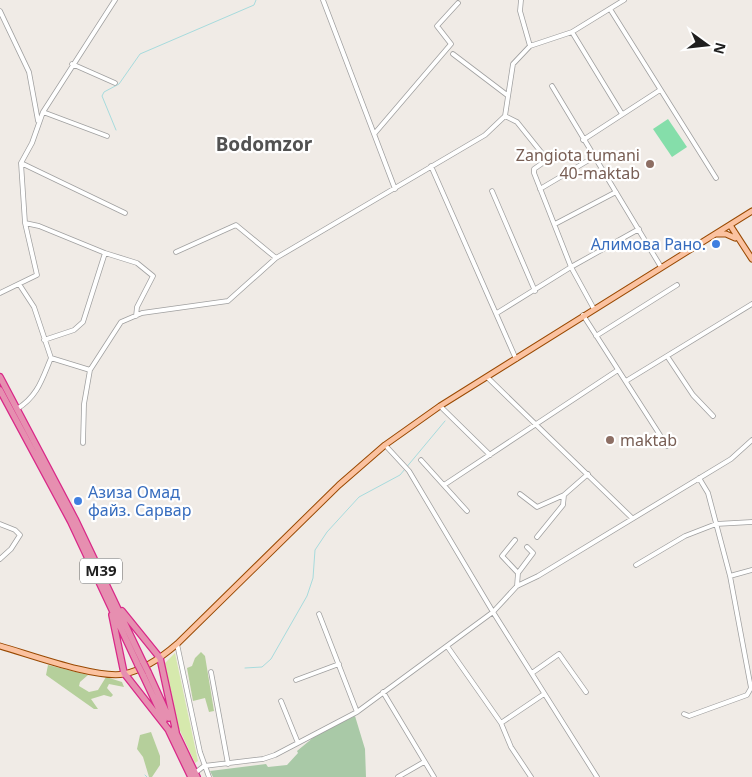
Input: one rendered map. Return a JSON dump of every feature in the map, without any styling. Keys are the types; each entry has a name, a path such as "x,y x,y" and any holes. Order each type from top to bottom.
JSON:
{"highway":[{"name":"M39","path":"0,377 109,596 194,776"},
{"name":"M39","path":"0,390 109,596"},
{"path":"109,596 160,658 173,733"},
{"path":"109,596 125,676 173,733"}],"main road":[{"path":"0,646 85,669 125,676 160,658 177,644 339,485 385,445 440,406 752,211"},
{"path":"730,225 752,259"},
{"path":"730,225 752,253"},
{"path":"716,234 729,234 738,240"}],"street":[{"path":"0,293 37,275 25,223 21,163 32,143 38,121 43,112 72,64 115,0"},
{"path":"323,0 395,189"},
{"path":"521,0 520,11 530,46"},
{"path":"83,443 84,404 90,370 121,322 136,316 228,301 276,258 485,135 505,116 506,95 513,64 530,46 572,32 624,0"},
{"path":"374,133 452,44 436,26 458,3"},
{"path":"610,9 716,178"},
{"path":"0,11 29,72 38,121"},
{"path":"572,32 622,114"},
{"path":"453,54 506,95"},
{"path":"72,64 115,83"},
{"path":"552,86 661,267"},
{"path":"583,140 660,90"},
{"path":"43,112 107,136"},
{"path":"505,116 517,122 545,157 544,162 533,171 571,267 594,308"},
{"path":"540,189 594,157"},
{"path":"21,163 125,213"},
{"path":"431,166 516,359"},
{"path":"492,192 535,291"},
{"path":"554,224 616,192"},
{"path":"25,223 39,226 104,253 137,263 153,276 137,307 136,316"},
{"path":"176,252 236,225 276,258"},
{"path":"497,313 571,267 639,229"},
{"path":"44,340 74,330 82,322 104,253"},
{"path":"17,409 30,401 37,393 51,358 34,307 19,284"},
{"path":"596,336 677,285"},
{"path":"626,381 752,304"},
{"path":"583,316 667,446"},
{"path":"667,356 693,395 713,416"},
{"path":"51,358 90,370"},
{"path":"444,485 618,370"},
{"path":"487,377 632,518"},
{"path":"440,406 490,455"},
{"path":"194,776 204,766 263,760 357,712 493,612 517,586 538,576 731,459 752,440"},
{"path":"385,445 409,471 493,612 597,777"},
{"path":"421,460 467,511"},
{"path":"520,494 537,507 564,495 588,474"},
{"path":"684,714 689,716 747,695 751,688 730,576 708,493 699,478"},
{"path":"537,537 563,505 564,495"},
{"path":"636,565 685,536 716,524 752,522"},
{"path":"0,524 20,534 11,549 0,559"},
{"path":"515,540 502,556 518,573"},
{"path":"517,586 518,573 533,553 527,547"},
{"path":"730,576 752,570"},
{"path":"319,614 357,712"},
{"path":"177,644 204,766 209,777"},
{"path":"447,646 500,723 511,747 531,777"},
{"path":"532,673 559,654 586,692"},
{"path":"296,680 339,664"},
{"path":"211,672 228,764"},
{"path":"383,692 434,777"},
{"path":"500,723 544,694"},
{"path":"281,701 298,743"},
{"path":"398,777 424,762"}],"green space":[{"path":"668,119 687,147 672,157 653,129"},
{"path":"201,652 205,656 214,711 209,712 205,698 193,701 187,668 192,666 195,658"},
{"path":"175,653 198,761 195,763 176,722 164,664"},
{"path":"48,665 88,675 80,682 79,686 89,692 98,690 106,677 122,682 124,687 109,684 107,688 113,695 111,697 104,695 91,699 98,709 94,709 46,675"},
{"path":"355,716 365,749 366,777 213,777 210,771 266,764 268,767 287,765 298,753 297,751 320,732"},
{"path":"151,732 160,756 160,765 152,777 149,777 143,757 137,749 140,735"}],"waterway":[{"path":"116,130 102,96 104,92 119,84 140,54 254,5 256,0"},
{"path":"245,668 262,667 271,659 307,596 313,578 315,550 327,532 359,497 400,475 445,421"}],"place":[{"name":"Zangiota tumani 40-maktab","path":"650,164"},
{"name":"Алимова Рано.","path":"716,244"},
{"name":"maktab","path":"610,440"},
{"name":"Азиза Омад файз. Сарвар","path":"78,501"}],"district":[{"name":"Bodomzor","path":"264,144"}]}
